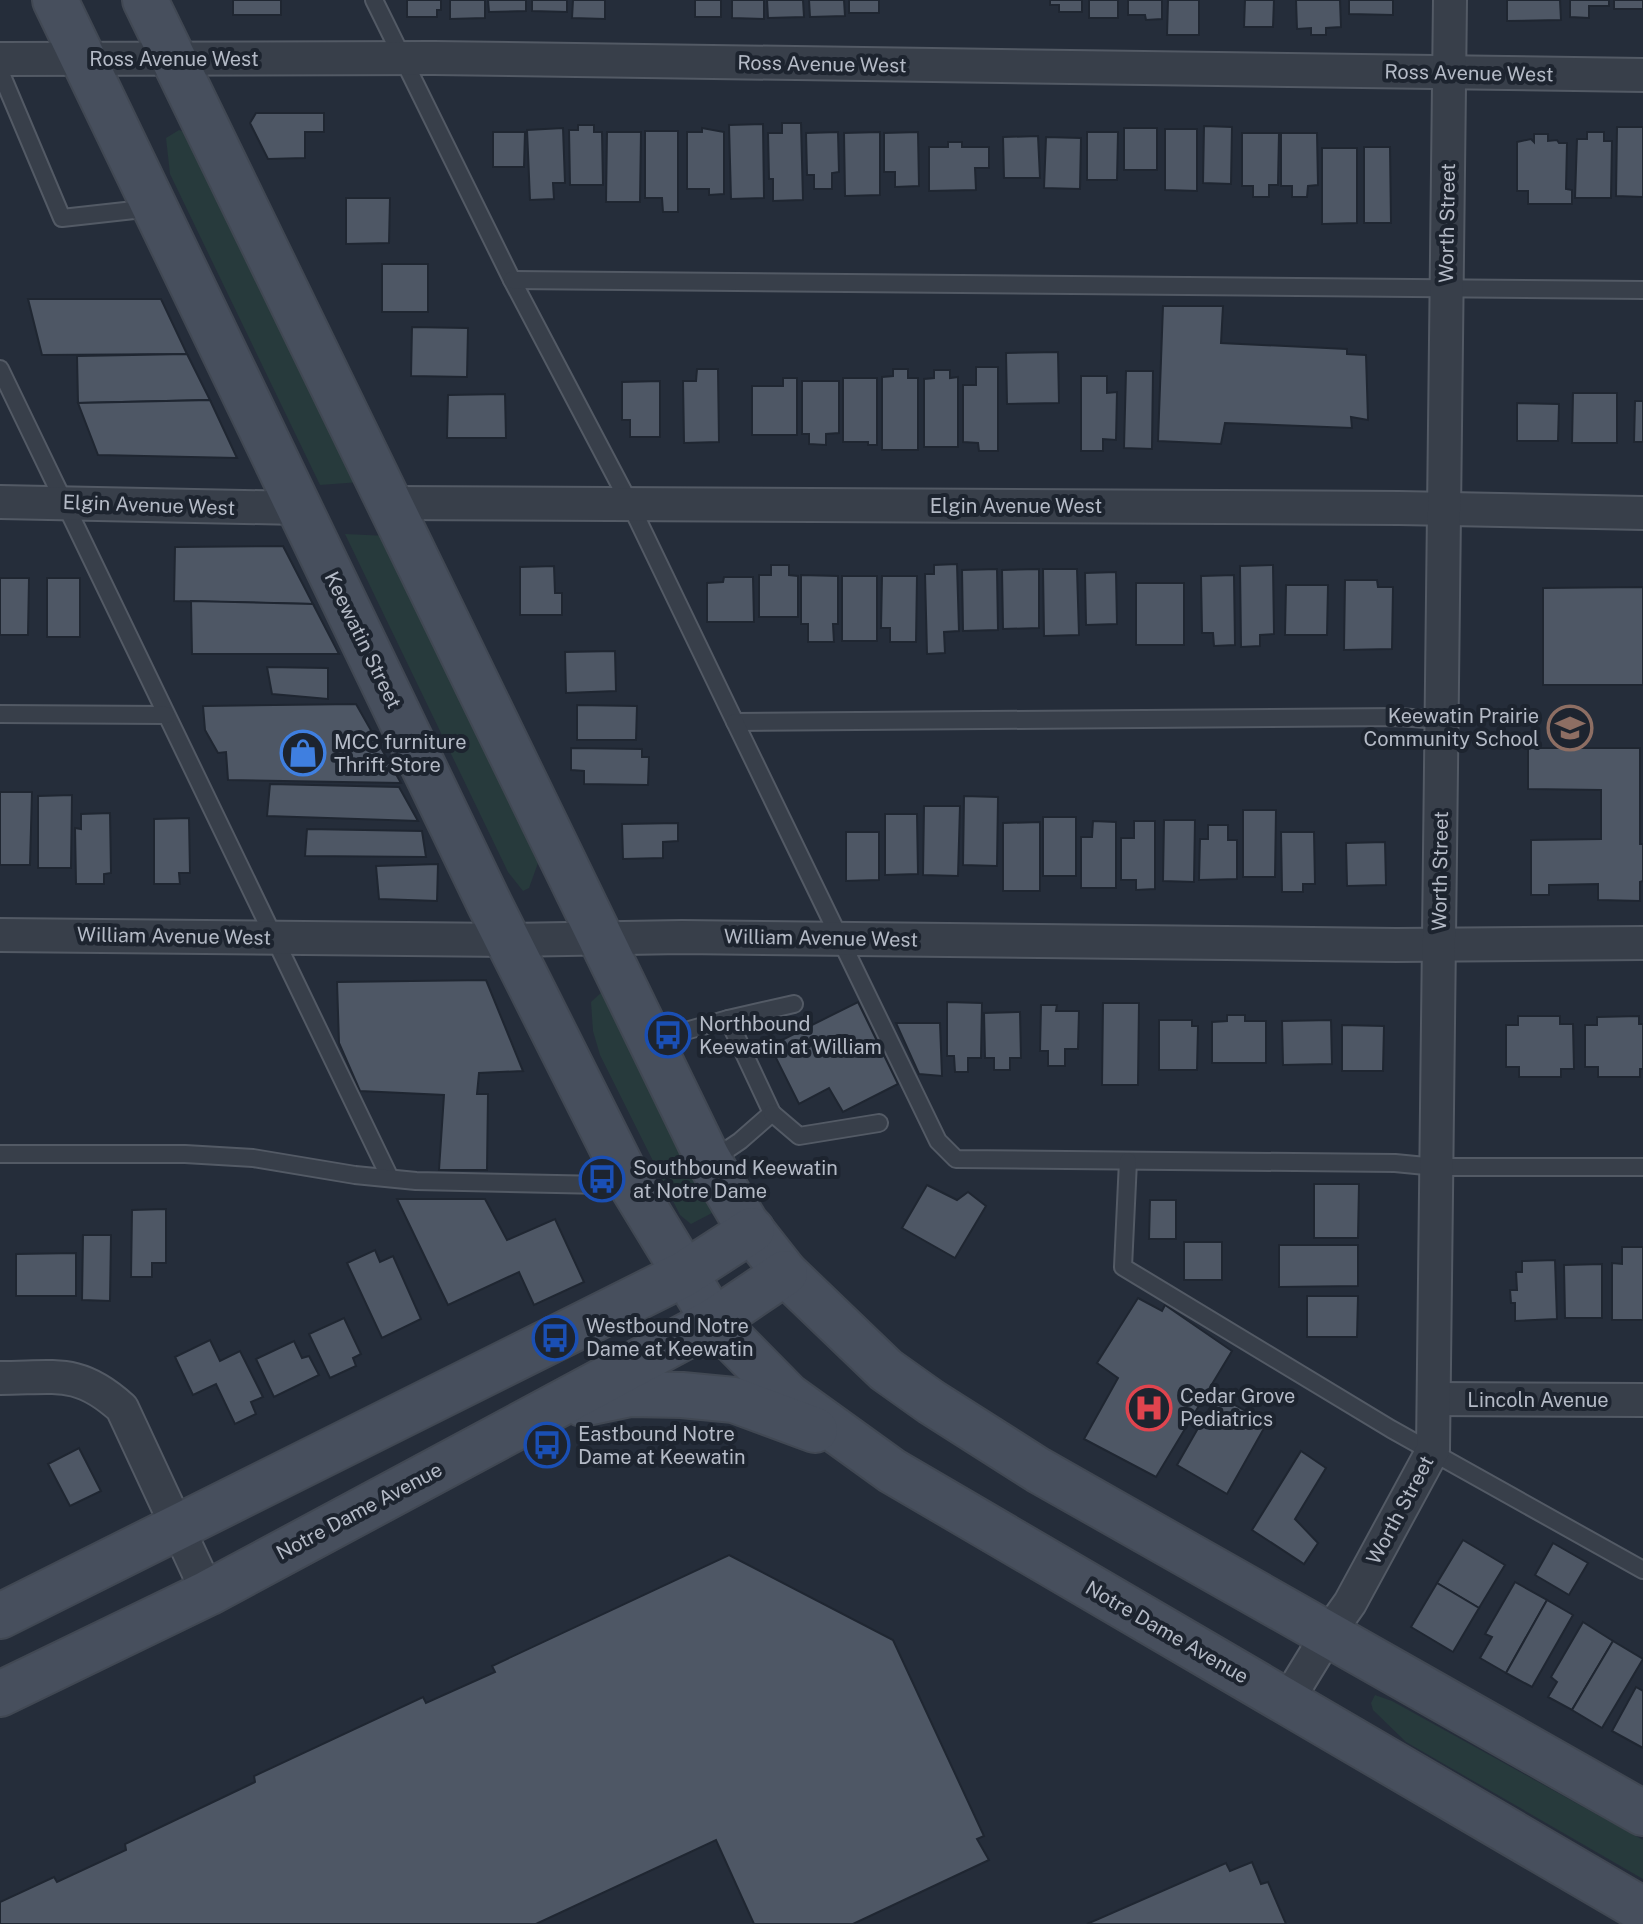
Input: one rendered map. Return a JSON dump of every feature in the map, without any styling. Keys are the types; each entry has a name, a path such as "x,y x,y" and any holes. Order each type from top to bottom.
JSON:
{"main road":[{"name":"Keewatin Street","path":"55,0 509,940 627,1178 684,1274"},
{"path":"145,0 710,1162 752,1230 785,1273 875,1360 931,1402 1038,1470 1643,1813"},
{"path":"0,1616 684,1274 752,1230"},
{"name":"Notre Dame Avenue","path":"0,1694 208,1593 714,1321 785,1273"},
{"name":"Notre Dame Avenue","path":"684,1274 714,1321 788,1396 892,1471 1643,1910"},
{"path":"541,1413 630,1394 706,1397 734,1400 855,1444"}],"street":[{"name":"Worth Street","path":"1287,1701 1350,1603 1433,1450 1450,0"},
{"name":"Ross Avenue West","path":"0,59 401,59 1643,75"},
{"name":"Elgin Avenue West","path":"0,502 299,508"},
{"name":"Elgin Avenue West","path":"389,503 1444,509 1643,513"},
{"name":"William Avenue West","path":"0,935 509,940 599,936 1439,945 1643,943"},
{"path":"0,1378 76,1378 101,1389 122,1408 208,1593"},
{"name":"Lincoln Avenue","path":"1434,1399 1643,1400"}],"lane":[{"path":"374,0 512,280 630,504 938,1141 956,1159 1395,1163 1436,1167 1643,1167"},
{"path":"0,71 62,218 153,207"},
{"path":"512,280 1643,290"},
{"path":"0,369 390,1178"},
{"path":"0,714 166,715"},
{"path":"735,722 1398,717 1441,720"},
{"path":"655,1047 682,1032 794,1004"},
{"path":"728,1019 772,1113 799,1136 879,1123"},
{"path":"710,1162 772,1113"},
{"path":"0,1154 185,1154 253,1158 416,1181 604,1185 627,1178"},
{"path":"1128,1161 1123,1267 1391,1429 1643,1570"}],"shaded area":[{"path":"179,130 189,134 360,482 320,485 170,174 166,138"},
{"path":"345,534 388,536 530,837 538,863 529,888 523,891 508,872"},
{"path":"603,991 692,1165 712,1213 691,1224 680,1215 600,1055 593,1031 591,1002"},
{"path":"1375,1695 1392,1701 1643,1840 1643,1879 1406,1742 1373,1710 1371,1703"}],"building":[{"path":"233,0 281,0 281,15 233,15"},
{"path":"407,0 441,0 441,10 437,10 437,17 407,17"},
{"path":"450,0 485,0 485,18 450,19"},
{"path":"488,0 526,0 526,11 489,12"},
{"path":"532,0 567,0 567,12 532,11"},
{"path":"573,0 605,0 605,19 572,18"},
{"path":"695,0 721,0 721,17 695,17"},
{"path":"732,0 764,0 764,19 732,18"},
{"path":"767,0 803,0 804,17 768,18"},
{"path":"809,0 844,0 845,16 810,17"},
{"path":"849,0 879,0 879,13 849,13"},
{"path":"1050,0 1082,0 1082,12 1059,12 1059,5 1050,5"},
{"path":"1089,0 1118,0 1118,18 1089,18"},
{"path":"1128,0 1162,0 1162,19 1146,20 1145,15 1128,15"},
{"path":"1168,0 1199,0 1199,35 1167,35"},
{"path":"1245,0 1274,0 1273,27 1244,27"},
{"path":"1296,0 1340,0 1341,27 1326,28 1326,35 1311,35 1311,28 1297,29"},
{"path":"1349,0 1393,0 1393,15 1349,14"},
{"path":"1507,0 1560,0 1561,20 1507,21"},
{"path":"1570,0 1609,0 1609,6 1589,6 1589,18 1570,17"},
{"path":"1614,0 1643,0 1643,9 1614,9"},
{"path":"256,113 324,113 324,132 305,132 305,158 268,159 250,123"},
{"path":"782,123 801,123 803,200 773,201 768,133 782,133"},
{"path":"763,124 764,198 731,199 729,125"},
{"path":"578,125 594,125 594,132 602,132 603,185 570,185 569,130 578,130"},
{"path":"1204,126 1232,127 1231,184 1203,183"},
{"path":"1617,127 1643,127 1643,197 1616,196"},
{"path":"563,128 565,183 553,183 554,199 530,200 527,130"},
{"path":"702,128 724,132 724,194 709,195 709,189 687,189 687,132 702,132"},
{"path":"1124,128 1157,128 1157,170 1124,170"},
{"path":"1165,129 1197,129 1197,191 1165,190"},
{"path":"645,131 678,131 678,212 663,212 662,198 645,198"},
{"path":"493,132 525,132 524,167 493,167"},
{"path":"607,132 641,132 640,202 606,202"},
{"path":"838,132 839,172 832,173 832,189 814,189 814,175 807,175 806,133"},
{"path":"880,132 880,195 845,196 844,133"},
{"path":"918,132 919,186 895,187 895,172 884,172 884,133"},
{"path":"1087,132 1118,132 1117,180 1087,180"},
{"path":"1587,132 1604,132 1604,141 1612,141 1611,198 1575,198 1577,139 1587,139"},
{"path":"1242,133 1279,133 1278,185 1269,185 1269,197 1253,197 1253,186 1242,186"},
{"path":"1281,133 1317,133 1318,185 1308,186 1307,197 1292,197 1292,186 1281,186"},
{"path":"1534,134 1548,134 1548,141 1567,143 1566,189 1572,190 1572,204 1528,204 1528,191 1517,191 1517,142 1531,139 1534,142"},
{"path":"1038,136 1040,178 1004,178 1003,137"},
{"path":"1046,137 1081,138 1080,189 1044,188"},
{"path":"948,142 962,142 962,147 989,147 989,168 975,168 976,190 929,191 929,147 948,147"},
{"path":"1364,147 1390,147 1391,223 1364,223"},
{"path":"1322,148 1357,148 1357,223 1322,224"},
{"path":"346,198 390,198 389,243 346,244"},
{"path":"382,264 428,264 428,312 382,312"},
{"path":"28,299 161,299 187,354 42,355"},
{"path":"1163,306 1223,306 1221,343 1347,349 1347,354 1366,355 1368,420 1351,417 1352,428 1225,423 1221,444 1158,441"},
{"path":"412,327 468,328 467,377 411,376"},
{"path":"1058,352 1059,403 1007,404 1006,353"},
{"path":"187,354 210,400 78,403 77,356"},
{"path":"976,367 998,367 998,451 979,451 978,443 963,442 963,385 976,385"},
{"path":"697,369 718,369 719,442 684,443 683,381 696,381"},
{"path":"893,369 908,369 908,378 918,378 918,450 882,450 882,377 893,376"},
{"path":"934,370 950,370 950,378 958,377 958,447 924,447 924,379 934,378"},
{"path":"1126,371 1153,371 1152,449 1124,448"},
{"path":"1081,376 1107,376 1107,393 1117,392 1116,440 1103,439 1103,451 1081,451"},
{"path":"783,378 797,378 797,435 752,435 752,386 783,386"},
{"path":"843,378 877,378 877,445 843,442"},
{"path":"660,381 660,437 630,437 630,420 622,420 622,382"},
{"path":"802,381 839,381 839,433 826,434 826,445 809,444 809,434 802,434"},
{"path":"1573,393 1617,393 1617,443 1572,443"},
{"path":"505,394 506,438 447,438 448,395"},
{"path":"210,400 237,458 98,455 78,403"},
{"path":"1635,401 1643,401 1643,442 1634,442"},
{"path":"1517,403 1559,404 1558,441 1517,441"},
{"path":"283,546 313,604 174,601 175,547"},
{"path":"957,564 959,631 944,632 945,653 927,654 925,574 934,574 934,565"},
{"path":"771,565 789,565 789,575 798,576 798,617 759,617 759,575 771,575"},
{"path":"1273,565 1274,634 1260,635 1260,646 1241,647 1240,566"},
{"path":"554,566 555,593 562,593 562,615 520,615 520,567"},
{"path":"997,569 998,630 963,631 962,570"},
{"path":"1039,569 1039,628 1003,629 1002,570"},
{"path":"1043,569 1077,569 1079,635 1044,636"},
{"path":"1116,572 1117,624 1086,625 1085,573"},
{"path":"801,575 838,576 838,624 833,624 834,642 808,642 808,624 801,624"},
{"path":"1234,575 1235,645 1214,646 1213,633 1202,633 1201,576"},
{"path":"842,576 877,576 877,641 842,641"},
{"path":"882,576 917,576 916,642 890,642 890,628 881,628"},
{"path":"724,577 753,577 754,622 707,622 707,583 723,582"},
{"path":"0,578 29,578 28,635 0,635"},
{"path":"47,578 80,578 80,637 47,637"},
{"path":"1345,580 1377,580 1378,587 1393,587 1392,649 1344,650"},
{"path":"1136,583 1184,583 1184,645 1136,645"},
{"path":"1286,585 1328,585 1327,635 1285,635"},
{"path":"1643,587 1643,685 1543,685 1543,588"},
{"path":"191,601 313,604 339,654 192,654"},
{"path":"615,651 616,691 566,693 565,652"},
{"path":"267,667 328,668 328,699 272,694"},
{"path":"356,704 401,783 228,780 226,752 218,753 205,730 203,706"},
{"path":"577,705 637,706 636,740 577,740"},
{"path":"571,748 642,749 642,757 649,757 648,785 584,784 584,771 571,770"},
{"path":"1528,748 1640,748 1643,881 1640,882 1640,901 1598,900 1598,884 1549,885 1549,895 1531,895 1531,840 1601,839 1601,790 1528,789"},
{"path":"270,784 399,787 418,821 267,816"},
{"path":"0,792 32,792 30,865 0,865"},
{"path":"72,795 71,868 38,868 38,796"},
{"path":"964,796 998,797 997,866 963,865"},
{"path":"924,806 960,806 958,876 923,875"},
{"path":"1243,810 1276,810 1275,877 1243,877"},
{"path":"110,813 111,873 104,874 104,884 76,884 75,828 81,829 81,814"},
{"path":"885,814 917,814 918,874 885,875"},
{"path":"1043,817 1076,817 1076,876 1043,876"},
{"path":"189,818 190,873 179,873 180,884 154,884 154,819"},
{"path":"1164,820 1195,820 1194,882 1163,881"},
{"path":"1093,821 1116,822 1116,888 1081,888 1081,837 1092,837"},
{"path":"1134,821 1155,821 1155,889 1136,890 1136,880 1121,880 1121,838 1134,838"},
{"path":"1040,822 1040,891 1003,891 1003,823"},
{"path":"678,823 678,841 663,842 663,858 623,859 622,824"},
{"path":"1208,825 1228,825 1228,840 1237,840 1237,879 1199,880 1200,839 1208,839"},
{"path":"307,829 422,831 426,857 305,856"},
{"path":"846,832 879,832 879,880 846,881"},
{"path":"1281,832 1314,832 1315,884 1303,884 1303,892 1282,892"},
{"path":"1385,842 1386,885 1347,886 1346,843"},
{"path":"438,864 437,901 379,899 376,866"},
{"path":"486,980 523,1071 479,1073 477,1094 488,1094 487,1170 439,1170 444,1095 360,1091 339,1043 337,982"},
{"path":"858,1002 898,1084 843,1112 829,1088 799,1104 770,1046"},
{"path":"947,1002 982,1003 981,1058 968,1058 968,1072 955,1072 954,1056 947,1056"},
{"path":"1103,1003 1139,1003 1138,1085 1102,1085"},
{"path":"1041,1005 1057,1005 1056,1011 1079,1011 1078,1049 1065,1049 1065,1066 1048,1066 1048,1051 1040,1051"},
{"path":"1020,1012 1021,1058 1010,1058 1010,1070 994,1070 994,1058 985,1058 984,1013"},
{"path":"1227,1015 1245,1015 1245,1021 1266,1021 1266,1063 1212,1063 1212,1022 1227,1021"},
{"path":"1518,1016 1560,1016 1560,1024 1573,1024 1574,1069 1561,1069 1561,1077 1519,1077 1519,1067 1506,1067 1506,1025 1518,1025"},
{"path":"1639,1016 1639,1024 1643,1024 1643,1069 1640,1069 1640,1077 1598,1077 1598,1067 1585,1067 1585,1025 1597,1025 1597,1017"},
{"path":"1159,1020 1192,1020 1192,1026 1198,1026 1197,1070 1159,1070"},
{"path":"1331,1020 1332,1064 1283,1065 1282,1021"},
{"path":"896,1023 940,1023 942,1076 919,1074"},
{"path":"1342,1025 1384,1026 1383,1071 1342,1071"},
{"path":"1314,1184 1359,1184 1358,1238 1314,1238"},
{"path":"927,1185 957,1200 968,1192 986,1206 955,1258 902,1228"},
{"path":"397,1199 485,1199 507,1240 555,1219 584,1282 534,1305 519,1272 448,1305"},
{"path":"1150,1200 1176,1200 1176,1239 1149,1239"},
{"path":"166,1209 166,1263 152,1263 152,1277 131,1277 132,1210"},
{"path":"83,1235 111,1235 110,1301 82,1300"},
{"path":"1184,1242 1222,1242 1222,1280 1184,1280"},
{"path":"1279,1245 1358,1245 1358,1286 1279,1287"},
{"path":"1622,1247 1643,1247 1643,1320 1612,1320 1612,1263 1622,1264"},
{"path":"375,1250 380,1262 393,1256 421,1319 382,1338 347,1263"},
{"path":"76,1253 76,1296 16,1296 16,1254"},
{"path":"1555,1260 1557,1319 1515,1321 1515,1303 1511,1303 1510,1290 1517,1290 1516,1272 1522,1272 1522,1261"},
{"path":"1602,1264 1602,1318 1565,1318 1564,1265"},
{"path":"1307,1296 1358,1296 1357,1337 1307,1337"},
{"name":"Cedar Grove Pediatrics","path":"1138,1298 1162,1311 1165,1305 1232,1351 1156,1477 1084,1439 1118,1378 1097,1363"},
{"path":"344,1318 361,1354 353,1358 356,1366 330,1378 309,1334"},
{"path":"210,1340 220,1361 240,1351 263,1397 251,1402 256,1414 235,1424 216,1384 193,1395 175,1357"},
{"path":"294,1341 302,1358 309,1356 319,1375 274,1397 256,1359"},
{"path":"1217,1395 1267,1423 1227,1494 1177,1465"},
{"path":"79,1448 101,1491 70,1506 48,1464"},
{"path":"1301,1451 1326,1468 1295,1519 1318,1543 1304,1564 1252,1530"},
{"path":"1463,1540 1505,1565 1479,1608 1437,1583"},
{"path":"1553,1543 1588,1563 1569,1595 1535,1575"},
{"path":"729,1555 893,1640 984,1836 977,1839 989,1860 853,1924 754,1924 716,1840 536,1924 0,1924 0,1902 54,1877 57,1882 126,1850 125,1844 255,1782 254,1776 423,1697 426,1703 495,1672 492,1666"},
{"path":"1515,1582 1547,1600 1506,1673 1480,1658 1492,1637 1485,1634"},
{"path":"1437,1583 1479,1608 1453,1652 1411,1627"},
{"path":"1547,1600 1573,1615 1532,1687 1506,1673"},
{"path":"1583,1622 1613,1641 1572,1710 1548,1697 1557,1682 1551,1677"},
{"path":"1613,1641 1643,1659 1602,1728 1572,1710"},
{"path":"1636,1687 1643,1691 1643,1748 1612,1731"},
{"path":"1252,1862 1261,1884 1268,1882 1286,1924 1087,1924 1226,1863 1230,1871"}],"place":[{"name":"Keewatin Prairie Community School","path":"1570,728"},
{"name":"MCC furniture Thrift Store","path":"303,753"},
{"name":"Northbound Keewatin at William","path":"668,1035"},
{"name":"Southbound Keewatin at Notre Dame","path":"602,1179"},
{"name":"Westbound Notre Dame at Keewatin","path":"555,1338"},
{"name":"Cedar Grove Pediatrics","path":"1149,1408"},
{"name":"Eastbound Notre Dame at Keewatin","path":"547,1445"}]}
